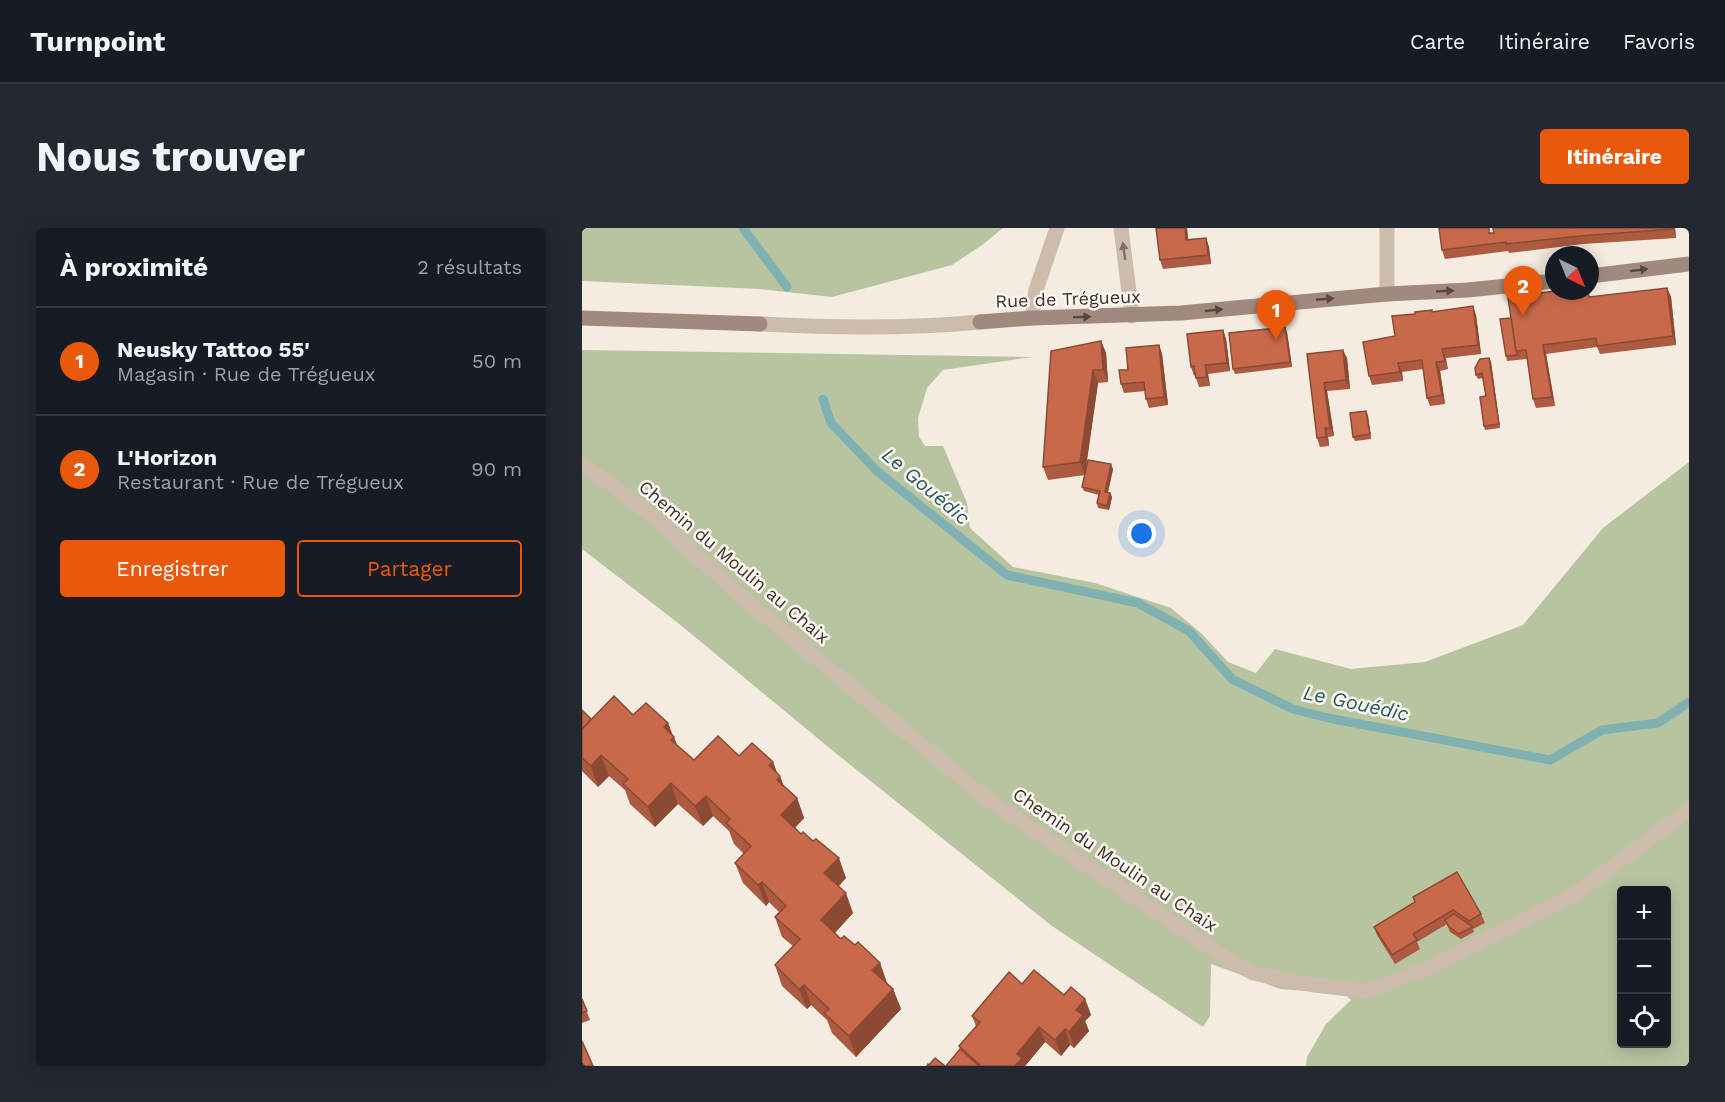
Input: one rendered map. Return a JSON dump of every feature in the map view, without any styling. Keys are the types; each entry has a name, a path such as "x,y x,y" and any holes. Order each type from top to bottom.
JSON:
{"main road":[{"path":"1599,275 1689,264"},
{"name":"Rue de Trégueux","path":"980,322 1181,313 1545,282"},
{"name":"Rue de Trégueux","path":"582,318 760,324"}],"street":[{"path":"1032,318 1036,290 1057,228"},
{"path":"1121,228 1132,316"},
{"path":"1387,228 1387,294"},
{"name":"Rue de Trégueux","path":"760,324 813,327 950,325 980,322"},
{"name":"Chemin du Moulin au Chaix","path":"582,465 665,526 744,599 986,798 1227,959 1253,973 1314,985 1367,991 1420,971 1578,892 1689,810"}],"green space":[{"path":"582,228 1003,228 952,265 832,297 760,289 582,281"},
{"path":"582,350 1032,357 943,370 927,388 918,418 919,437 925,446 943,446 967,503 970,528 1013,567 1095,583 1171,608 1202,634 1228,662 1256,673 1275,649 1351,669 1425,662 1523,625 1603,528 1689,462 1689,1066 1306,1066 1307,1057 1326,1024 1351,1000 1345,994 1280,989 1211,964 1210,1016 1203,1027 1052,926 838,755 678,623 582,549"}],"building":[{"path":"1156,228 1185,228 1186,240 1206,238 1208,255 1160,260"},
{"path":"1439,228 1489,228 1489,233 1494,233 1493,228 1673,229 1506,244 1506,242 1442,250"},
{"path":"1667,288 1673,336 1597,346 1596,338 1543,345 1552,397 1533,399 1526,350 1516,351 1508,298 1545,292 1545,300 1599,300 1599,296"},
{"path":"1473,306 1478,345 1442,349 1445,361 1436,362 1442,395 1427,398 1422,360 1398,363 1400,372 1369,376 1363,342 1395,336 1392,316"},
{"path":"1511,318 1518,355 1506,356 1500,319"},
{"path":"1285,327 1290,362 1233,369 1229,333"},
{"path":"1223,330 1227,363 1205,365 1207,377 1196,378 1194,366 1191,367 1187,334"},
{"path":"1101,341 1103,370 1093,370 1080,462 1043,467 1051,351"},
{"path":"1159,345 1164,397 1146,399 1144,382 1121,384 1119,370 1128,370 1126,348"},
{"path":"1343,350 1346,380 1324,383 1330,428 1325,428 1326,437 1317,438 1307,354"},
{"path":"1489,358 1499,424 1484,426 1480,397 1486,396 1482,373 1476,375 1475,368 1480,359"},
{"path":"1366,411 1370,434 1353,437 1350,413"},
{"path":"1088,460 1111,464 1105,492 1110,493 1107,506 1097,503 1100,491 1082,487"},
{"path":"614,696 633,715 646,703 668,723 664,727 674,737 671,740 694,760 718,736 739,756 752,743 773,762 769,765 780,776 777,780 797,798 781,815 801,834 803,832 813,841 816,839 839,858 824,873 846,893 821,920 841,939 844,936 855,945 858,942 880,963 872,970 893,989 849,1036 824,1013 829,1009 804,985 799,989 775,965 800,939 775,917 786,906 762,882 758,885 735,863 751,846 726,823 730,819 706,796 695,806 671,783 648,807 623,784 628,779 601,755 591,766 582,758 582,729"},
{"path":"582,710 591,719 582,729"},
{"path":"1457,872 1481,914 1469,921 1453,910 1413,934 1417,940 1392,955 1374,927 1415,902 1413,897"},
{"path":"1454,914 1473,927 1459,934 1449,927 1445,920"},
{"path":"1034,970 1064,995 1071,987 1085,999 1076,1010 1083,1015 1069,1032 1065,1029 1055,1040 1039,1027 1017,1054 1022,1058 1015,1066 981,1066 959,1046 980,1022 972,1016 1009,972 1022,984"},
{"path":"582,999 587,1011 582,1013"},
{"path":"582,1041 593,1066 582,1066"},
{"path":"960,1049 979,1066 946,1066"},
{"path":"935,1058 945,1066 927,1066"}],"waterway":[{"name":"Le Gouédic","path":"743,228 787,287"},
{"name":"Le Gouédic","path":"823,399 831,423 877,471 1007,575 1138,603 1189,631 1232,679 1293,709 1328,718 1550,760 1602,730 1658,723 1689,702"}],"place":[{"name":"L'Horizon","path":"1523,316"},
{"name":"Neusky Tattoo 55'","path":"1276,340"}]}
